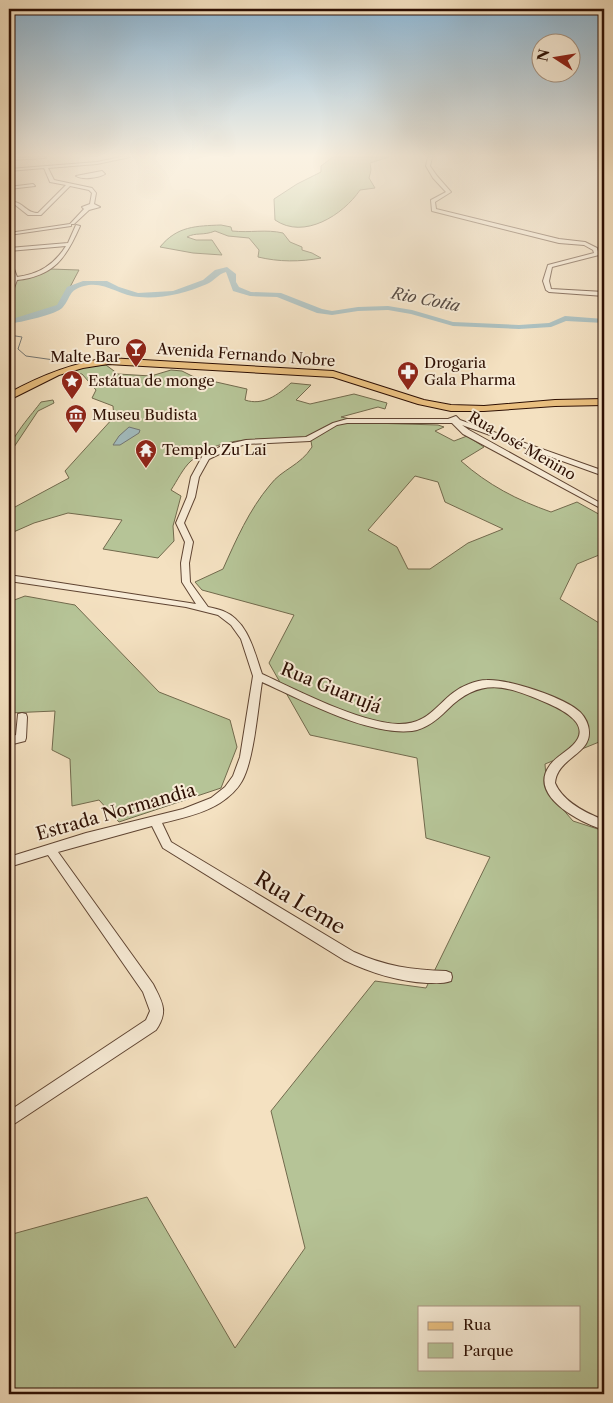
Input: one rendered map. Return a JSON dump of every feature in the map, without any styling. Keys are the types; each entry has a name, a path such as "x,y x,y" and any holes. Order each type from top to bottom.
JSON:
{"main road":[{"name":"Avenida Fernando Nobre","path":"9,397 51,375 73,367 88,363 129,362 333,374 363,381 407,397 456,408 604,402"}],"street":[{"path":"486,222 559,240 590,245 597,254 550,266 546,281 550,290 604,294"},
{"path":"9,233 70,224 79,225 63,256 51,268 36,277 15,279"},
{"path":"9,249 68,244"},
{"path":"9,266 14,271 15,279 9,290"},
{"name":"Rua José Menino","path":"456,408 454,420 457,426 604,508"},
{"path":"204,608 186,582 185,563 189,542 180,523 191,497 197,470 206,458 215,452 238,444 291,441 311,437 340,422 454,420 604,473"},
{"name":"Estrada Normandia","path":"9,578 204,608 221,613 234,624 245,638 258,676 245,756 238,778 215,801 184,813 9,862"},
{"name":"Rua Guarujá","path":"258,676 364,721 386,726 412,727 429,721 459,694 479,684 492,684 522,690 562,706 576,713 585,731 584,739 550,775 549,784 557,797 572,810 604,825"},
{"path":"9,741 21,738 22,717"},
{"name":"Rua Leme","path":"155,821 167,845 258,897 330,945 372,967 412,977 446,976"},
{"path":"9,1119 151,1025 157,1017 158,1010 148,988 50,849"}],"green space":[{"path":"280,222 321,222 298,227"},
{"path":"221,225 231,227 232,231 283,233 290,242 302,247 302,250 321,258 290,261 258,257 259,250 249,238 228,236 215,231 187,237 196,240 212,240 222,255 193,253 160,247 173,235 188,228"},
{"path":"50,269 79,270 60,306 46,312 9,322 9,291 17,277 34,275"},
{"path":"106,365 118,374 151,376 171,370 182,371 194,377 247,389 245,400 258,402 281,392 291,383 311,385 296,400 310,404 354,394 387,403 385,409 378,407 341,417 370,423 438,425 444,427 435,431 454,441 467,436 484,447 461,461 503,491 551,512 577,502 604,517 604,553 577,564 560,599 604,626 604,740 545,764 547,791 573,821 604,831 604,1394 9,1394 9,1235 147,1197 235,1348 305,1248 271,1111 375,981 426,988 490,857 426,838 417,758 310,735 269,663 294,615 202,590 195,582 223,569 262,495 280,475 302,459 312,447 311,441 264,439 233,442 204,452 191,461 171,490 181,496 173,526 174,541 158,558 103,549 122,520 68,513 34,523 9,534 9,507 15,507 69,478 65,471 114,417 113,406 92,398 96,390 82,374 68,372 83,367","holes":["415,476 438,482 445,502 503,529 468,543 430,569 408,569 397,547 368,530"]},
{"path":"53,400 54,403 38,411 9,452 17,433 41,402"},
{"path":"25,596 75,605 159,692 230,720 237,747 221,788 119,822 99,800 72,806 70,759 52,750 55,711 9,713 9,602"}],"water":[{"path":"129,427 140,430 139,433 120,445 113,445 119,436"}],"waterway":[{"name":"Rio Cotia","path":"9,322 46,312 60,306 70,289 83,283 107,283 116,289 138,295 174,293 206,282 218,272 227,269 232,274 232,282 236,289 250,294 278,295 320,311 332,313 358,309 388,308 412,312 453,324 519,327 551,325 565,318 604,321"},
{"path":"9,335 22,337 18,349 26,356 61,361"}],"place":[{"name":"Puro Malte Bar","path":"136,368"},
{"name":"Drogaria Gala Pharma","path":"408,391"},
{"name":"Estátua de monge","path":"72,400"},
{"name":"Museu Budista","path":"76,434"},
{"name":"Templo Zu Lai","path":"146,469"}]}
